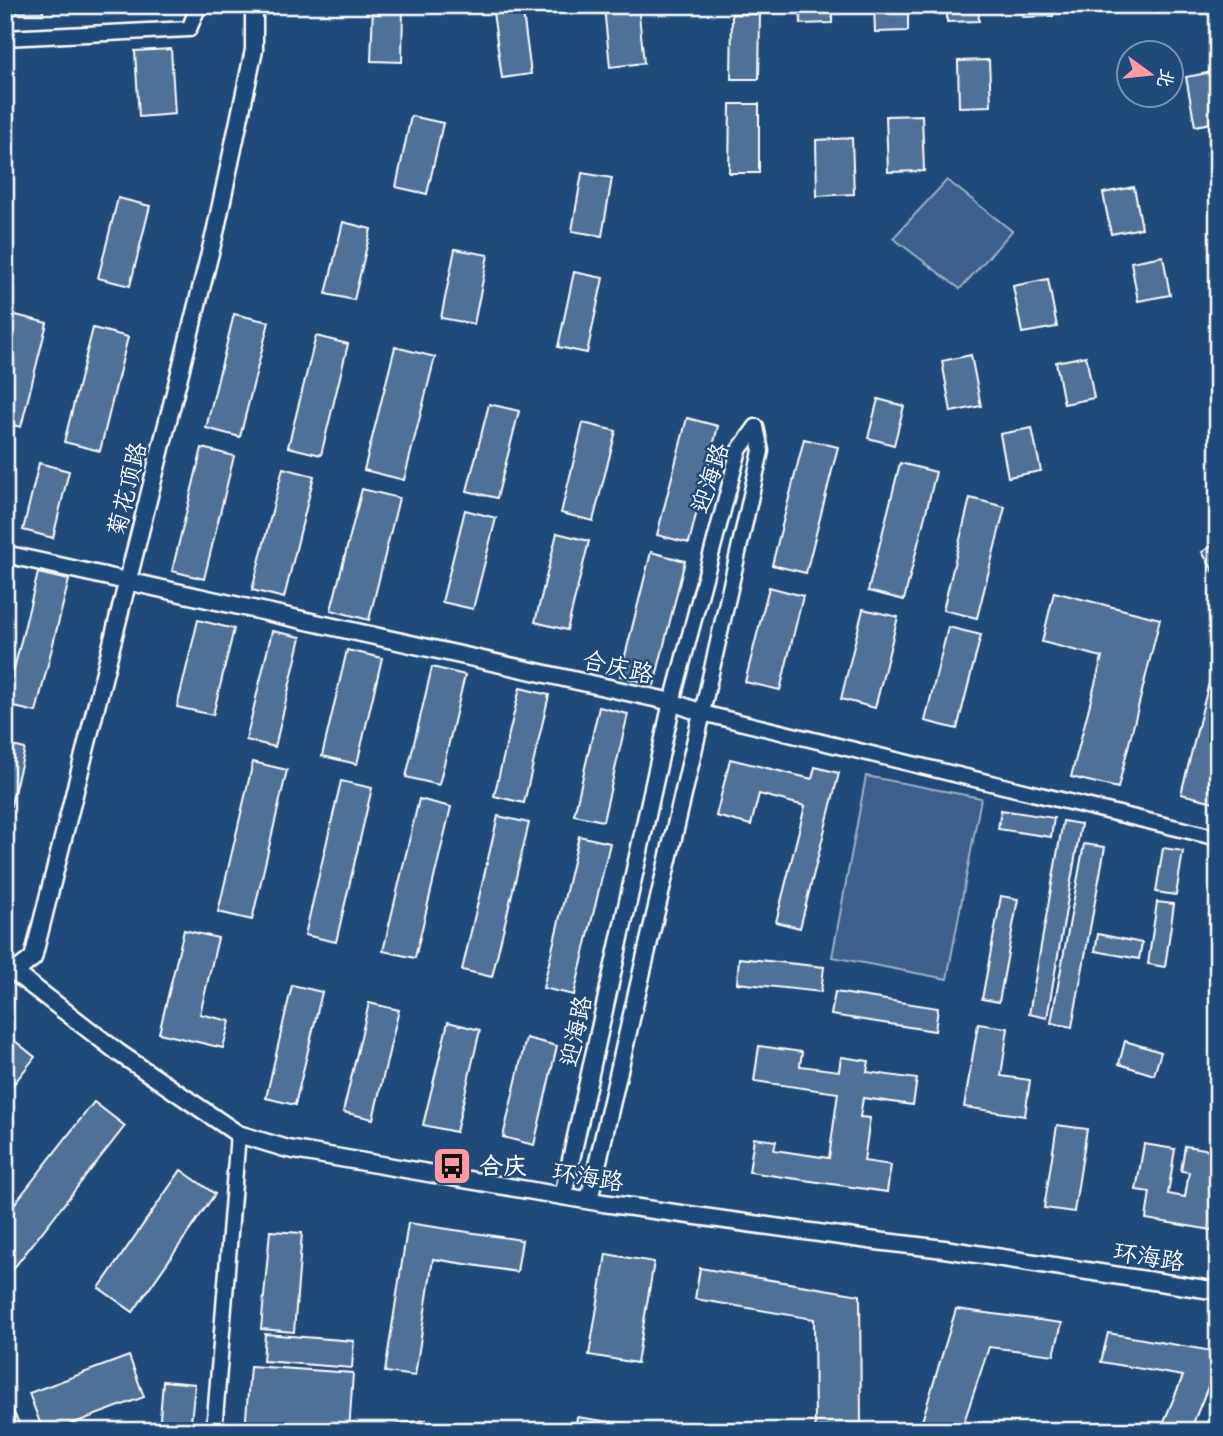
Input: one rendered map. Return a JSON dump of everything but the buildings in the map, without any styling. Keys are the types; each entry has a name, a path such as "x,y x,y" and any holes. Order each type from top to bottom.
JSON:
{"street":[{"path":"5,38 189,29 199,5"},
{"name":"菊花顶路","path":"10,968 33,958 217,221 254,50 254,5"},
{"name":"迎海路","path":"563,1196 672,702 739,450 756,427 761,451 589,1200"},
{"name":"合庆路","path":"5,554 672,702 702,713 1218,838"},
{"name":"环海路","path":"10,968 119,1053 238,1134 288,1149 603,1203 944,1249 1218,1291"},
{"path":"214,1431 238,1134"}],"shaded area":[{"path":"947,180 1012,231 960,289 893,238"},
{"path":"866,776 981,798 947,979 832,957"}],"place":[{"name":"合庆","path":"452,1166"}]}
